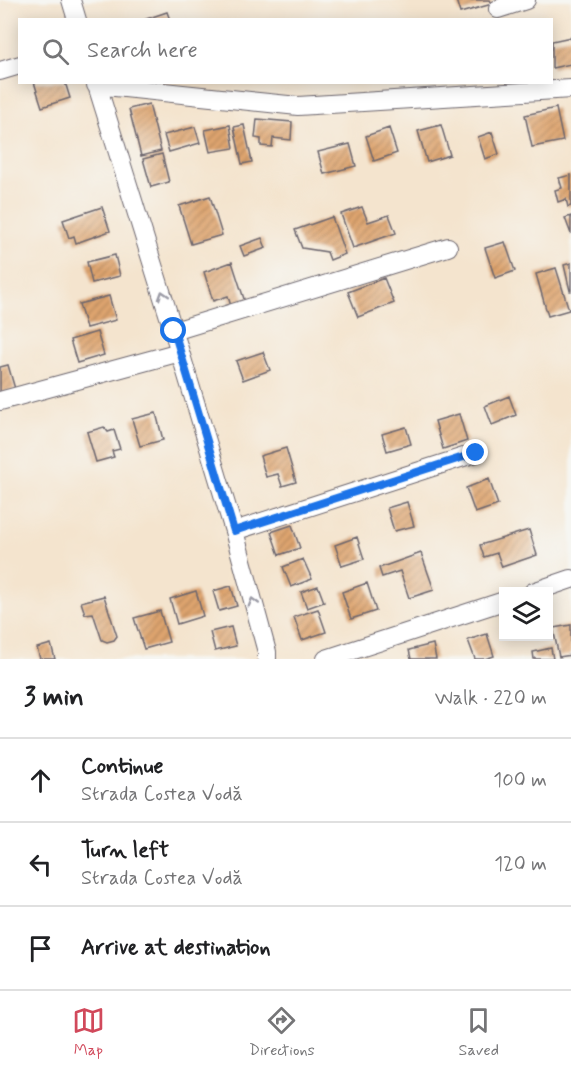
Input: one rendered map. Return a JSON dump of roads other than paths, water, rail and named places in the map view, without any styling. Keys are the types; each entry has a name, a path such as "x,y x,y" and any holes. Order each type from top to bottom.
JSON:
{"street":[{"path":"71,0 76,18"},
{"path":"498,9 526,0"},
{"path":"0,71 18,66"},
{"path":"267,659 234,531 96,84 298,106 571,89"},
{"path":"174,331 448,247"},
{"path":"0,401 180,352"},
{"path":"234,531 476,453"},
{"path":"546,587 571,579"},
{"path":"326,659 499,603"}]}
